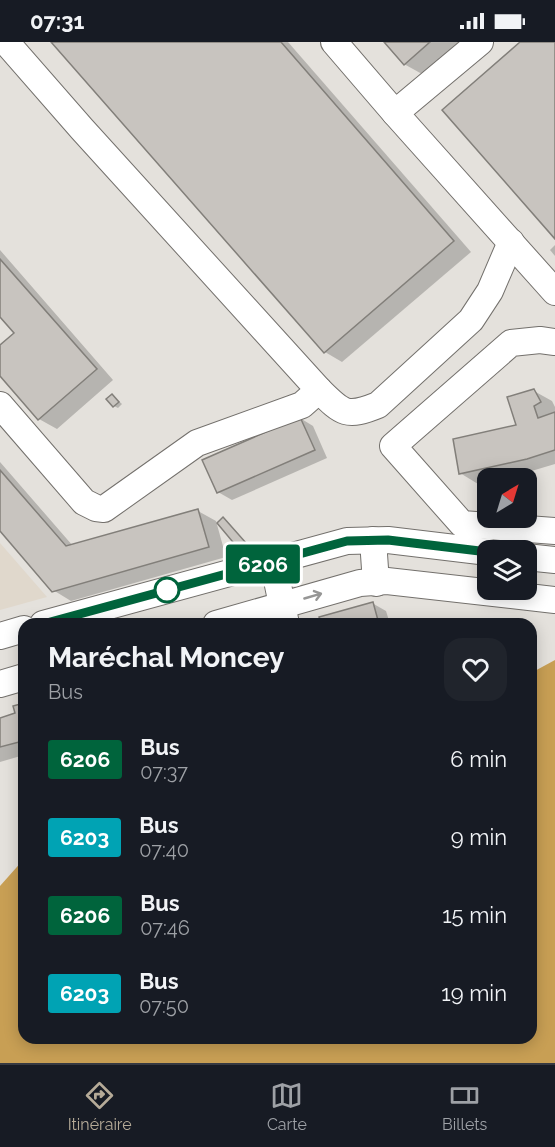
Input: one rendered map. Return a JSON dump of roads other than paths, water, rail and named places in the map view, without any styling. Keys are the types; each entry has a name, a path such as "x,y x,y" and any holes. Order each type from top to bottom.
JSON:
{"street":[{"path":"6,42 90,138 337,409 351,413 378,405 471,320 490,291 511,242"},
{"path":"334,42 555,292"},
{"path":"395,113 480,42"},
{"path":"555,342 540,340 511,344 393,446 462,524 555,531"},
{"path":"0,405 84,502 104,509 197,443 302,405 319,390"},
{"path":"373,540 376,583"},
{"path":"98,617 273,561 347,541 388,540 477,551"},
{"path":"537,558 555,560"},
{"path":"273,561 283,615"},
{"path":"261,618 283,615 360,583 387,581 555,600"},
{"path":"0,636 18,631"},
{"path":"0,684 18,679"}]}
